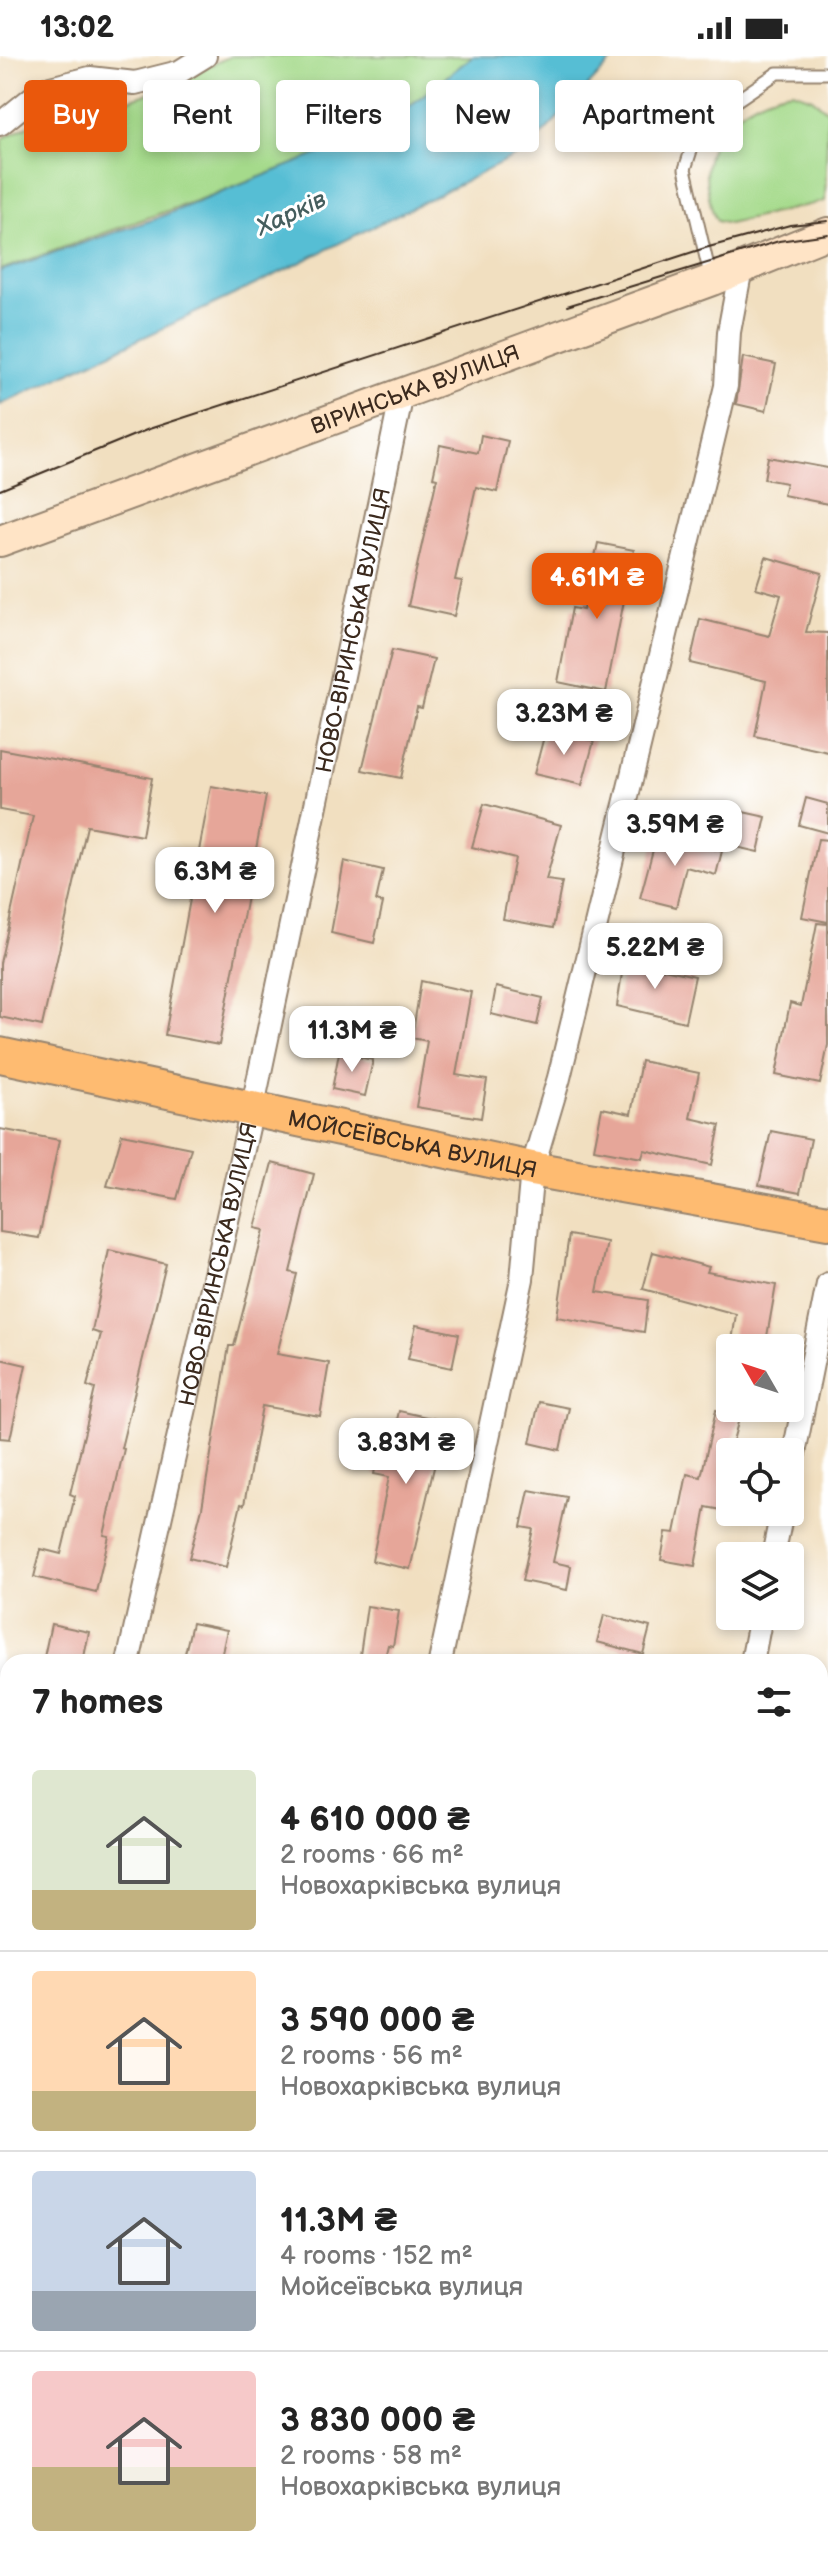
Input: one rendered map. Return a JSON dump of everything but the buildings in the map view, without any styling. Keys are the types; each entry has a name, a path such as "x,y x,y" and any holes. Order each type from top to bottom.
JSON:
{"main road":[{"name":"ВІРИНСЬКА ВУЛИЦЯ","path":"0,541 712,280 828,233"},
{"name":"МОЙСЕЇВСЬКА ВУЛИЦЯ","path":"0,1055 532,1169 828,1222"}],"street":[{"path":"0,124 42,90 90,78 135,83 179,72 205,56"},
{"path":"442,1654 522,1279 532,1169 559,1078 726,386 729,332 741,268"},
{"name":"НОВО-ВІРИНСЬКА ВУЛИЦЯ","path":"130,1654 252,1110 402,394"},
{"path":"797,1438 828,1284"},
{"path":"754,1654 758,1630"}],"lane":[{"path":"712,280 685,169 699,126 777,73 828,73"}],"green space":[{"path":"231,56 473,56 443,80 426,80 426,93 410,106 410,80 276,80 276,152 323,152 232,188 0,270 3,138 24,128 24,152 127,152 127,101 143,95 143,152 260,152 260,80 177,80"},
{"path":"792,91 812,98 828,111 825,201 729,224 717,221 711,207 706,172 710,152 743,152 743,111 774,95"}],"water":[{"path":"473,56 617,56 594,80 555,80 555,121 539,137 539,80 443,80"},
{"name":"Харків","path":"426,93 426,152 524,152 263,281 0,405 0,271 152,220 324,152 410,152 410,106"}],"tram line":[{"path":"0,490 149,429 705,248 790,225 828,221"},
{"path":"567,306 779,241 828,234"}]}
